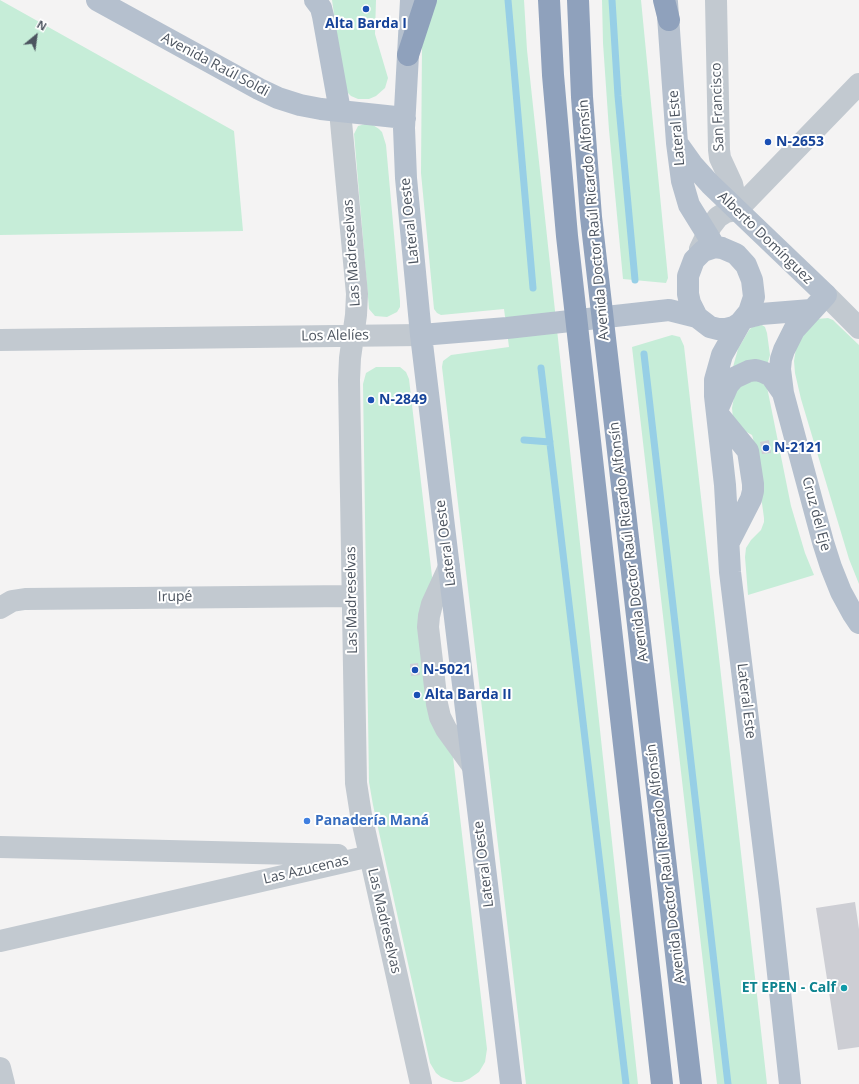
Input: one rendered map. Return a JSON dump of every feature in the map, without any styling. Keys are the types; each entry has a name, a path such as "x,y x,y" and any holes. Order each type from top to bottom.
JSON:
{"highway":[{"path":"408,55 426,0"},
{"name":"Avenida Doctor Raúl Ricardo Alfonsín","path":"549,0 567,236 662,1084"},
{"name":"Avenida Doctor Raúl Ricardo Alfonsín","path":"578,0 582,97 591,217 691,1084"}],"main road":[{"path":"317,0 323,16 340,111"},
{"name":"Lateral Oeste","path":"411,0 404,140 405,171 421,335 510,1084"},
{"name":"Avenida Raúl Soldi","path":"111,3 268,93 300,105 405,118"},
{"name":"Lateral Este","path":"666,7 677,143 682,181 685,193 693,211 715,243"},
{"name":"Alberto Domínguez","path":"677,143 700,174 808,278 818,303"},
{"path":"717,413 716,380 718,367 726,347 750,313 759,269 758,252 752,235 736,210"},
{"path":"715,243 736,254 746,265 752,280 750,313"},
{"path":"808,278 758,252 715,243 703,251 694,260 688,276 690,304 697,317 710,327 726,329 734,327 750,313 818,303"},
{"path":"668,310 678,302 688,285"},
{"name":"Cruz del Eje","path":"818,303 794,330 781,359 780,369 783,392 823,542 841,592 859,623"},
{"name":"Los Alelíes","path":"421,335 507,328 668,310 697,317"},
{"path":"750,313 772,321 776,327 780,340 781,359"},
{"path":"717,413 728,385 734,378 749,371 756,370 771,376 783,392"},
{"name":"Lateral Este","path":"717,413 748,451 753,484 751,499 728,543 730,572 771,907 790,1084"}],"street":[{"name":"San Francisco","path":"716,0 719,150 720,158 732,184 736,202 736,210"},
{"path":"715,243 718,217 726,212 736,210 859,84"},
{"name":"Las Madreselvas","path":"340,111 357,294 349,380 356,783 360,810 421,1084"},
{"name":"Alberto Domínguez","path":"818,303 859,328"},
{"name":"Los Alelíes","path":"0,340 421,335"},
{"path":"449,567 432,604 428,627 437,704 440,717 472,765"},
{"name":"Irupé","path":"0,608 12,601 25,599 352,596"},
{"name":"Las Azucenas","path":"0,847 370,856"},
{"name":"Las Azucenas","path":"0,941 370,856"},
{"path":"0,1068 4,1084"}],"green space":[{"path":"0,0 234,131 243,231 0,235"},
{"path":"332,0 376,0 375,34 388,78 385,88 376,96 369,99 358,99 351,96 346,91"},
{"path":"435,0 524,0 527,50 638,1084 526,1084 442,367 443,361 451,355 509,347 504,309 441,315 434,309 421,173 422,46"},
{"path":"602,0 641,0 668,278 666,283 623,279 609,130 603,43"},
{"path":"365,124 373,125 382,132 386,145 400,301 400,307 397,312 387,317 375,316 369,309 354,134 358,126"},
{"path":"828,318 833,320 859,345 859,584 849,559 801,399 795,373 794,361 797,341 817,319"},
{"path":"762,325 765,327 767,333 770,355 768,362 764,365 731,374 738,349 749,330 752,327"},
{"path":"672,335 680,337 684,346 767,1084 717,1084 632,347"},
{"path":"376,367 400,367 406,372 409,379 487,1049 485,1062 479,1072 462,1082 454,1082 441,1077 436,1073 430,1063 369,782 363,384 366,373"},
{"path":"754,377 767,387 791,506 805,553 814,575 748,595 745,557 746,548 751,540 761,530 764,518 753,438 752,435 739,428 733,419 732,408 734,397 740,384"}],"building":[{"path":"769,440 771,453 762,454 760,442"},
{"path":"418,663 420,675 411,676 410,664"},
{"name":"ET EPEN - Calf","path":"855,902 859,929 859,1047 838,1050 816,908"}],"waterway":[{"path":"508,0 533,288"},
{"path":"612,0 618,96 635,280"},
{"path":"644,354 728,1084"},
{"path":"541,368 626,1084"},
{"path":"524,440 550,442"}],"place":[{"name":"Alta Barda I","path":"366,9"},
{"name":"N-2653","path":"768,142"},
{"name":"N-2849","path":"371,400"},
{"name":"N-2121","path":"766,448"},
{"name":"N-5021","path":"415,670"},
{"name":"Alta Barda II","path":"417,695"},
{"name":"Panadería Maná","path":"307,821"},
{"name":"ET EPEN - Calf","path":"844,988"}]}
